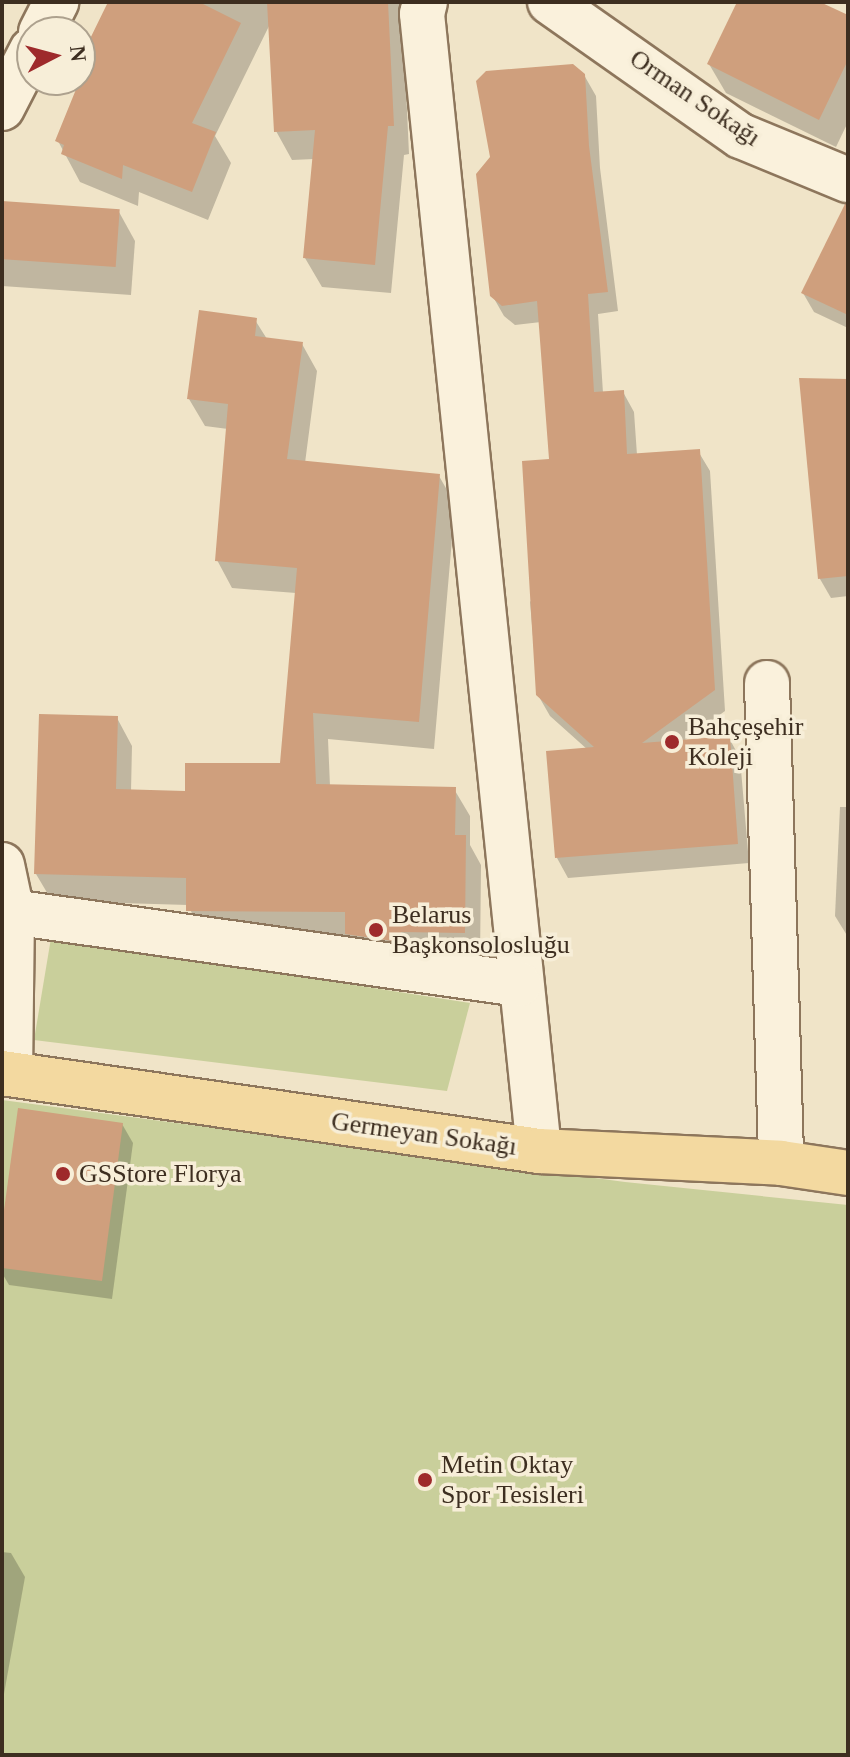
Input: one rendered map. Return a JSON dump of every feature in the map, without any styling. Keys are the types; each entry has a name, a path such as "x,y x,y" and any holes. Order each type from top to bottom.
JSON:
{"main road":[{"name":"Germeyan Sokağı","path":"6,1073 539,1151 781,1163 848,1173"}],"street":[{"path":"425,2 422,14 519,984 539,1151"},
{"name":"Orman Sokağı","path":"550,2 592,14 741,136 848,180"},
{"path":"2,108 16,81"},
{"path":"767,683 781,1163"},
{"path":"2,865 12,912 6,1073"},
{"path":"12,912 519,984"}],"green space":[{"path":"51,938 470,1003 447,1091 34,1040"},
{"name":"Metin Oktay Spor Tesisleri","path":"2,1100 625,1182 848,1205 848,1755 2,1755"}],"building":[{"path":"108,2 199,2 241,23 192,123 216,132 192,192 123,165 122,179 61,154 64,145 55,141 73,96 96,96 96,27"},
{"path":"267,2 388,2 394,126 388,126 375,265 303,258 315,130 274,132"},
{"path":"737,2 820,2 848,15 848,60 819,120 707,64"},
{"path":"573,64 585,74 589,146 608,292 588,294 594,392 624,390 627,454 700,449 715,690 642,743 730,736 738,844 555,858 546,751 594,747 536,695 522,461 549,459 537,301 502,306 490,296 476,174 490,157 476,81 486,71"},
{"path":"2,201 120,209 116,267 2,259"},
{"path":"845,204 848,204 848,315 801,293"},
{"path":"199,310 257,318 255,336 303,342 287,459 440,474 419,722 313,713 316,784 456,787 455,835 466,835 465,933 401,932 400,942 345,934 345,912 186,911 186,878 34,874 39,714 118,716 116,789 185,791 185,763 280,763 297,568 215,561 228,404 187,399"},
{"path":"799,378 848,379 848,576 818,579"},
{"name":"GSStore Florya","path":"18,1108 123,1123 102,1281 2,1268 2,1225"}],"place":[{"name":"Bahçeşehir Koleji","path":"672,742"},
{"name":"Belarus Başkonsolosluğu","path":"376,930"},
{"name":"GSStore Florya","path":"63,1174"},
{"name":"Metin Oktay Spor Tesisleri","path":"425,1480"}]}
